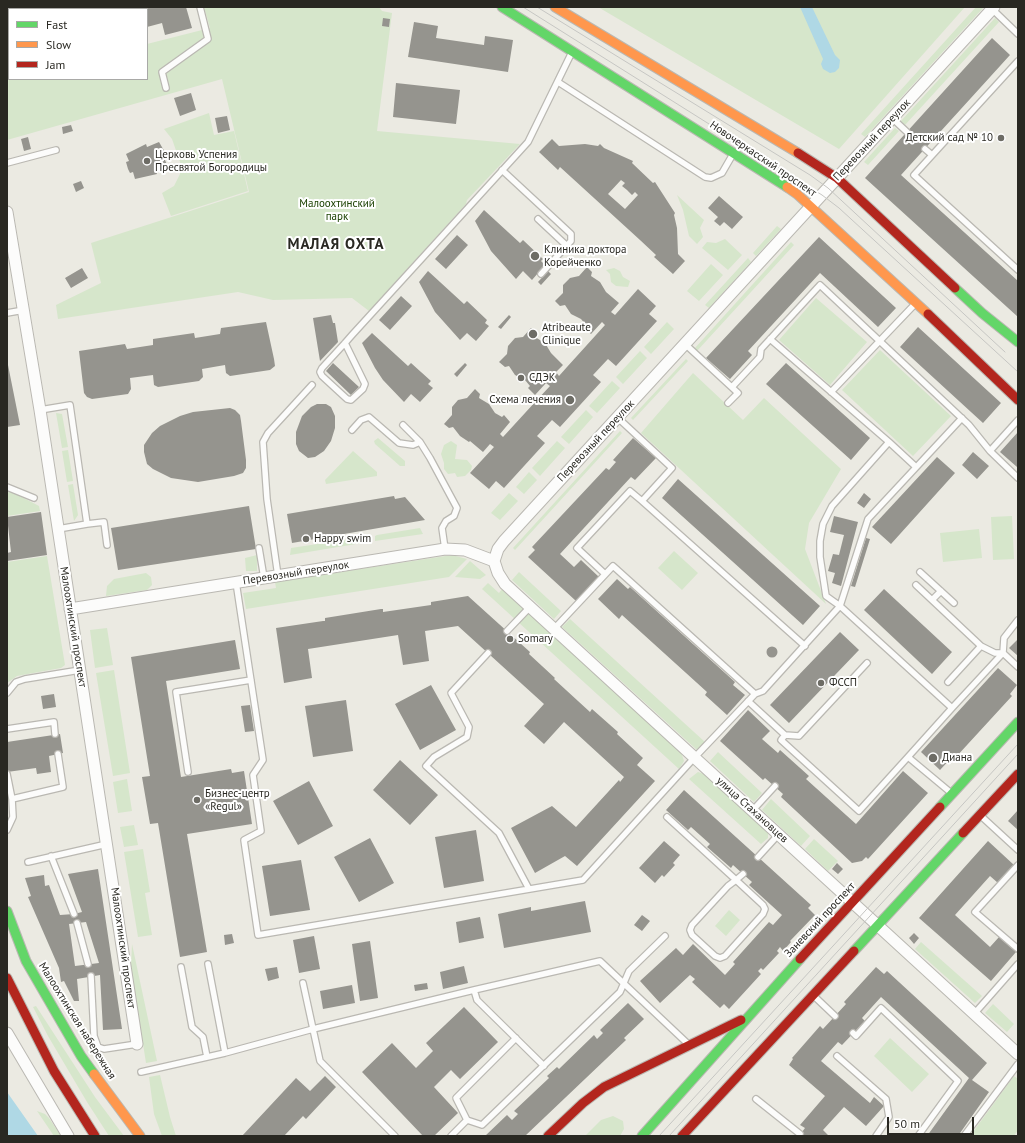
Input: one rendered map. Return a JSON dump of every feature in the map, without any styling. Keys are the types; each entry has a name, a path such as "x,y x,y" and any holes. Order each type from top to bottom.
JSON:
{"main road":[{"path":"64,8 71,7"},
{"name":"Новочеркасский проспект","path":"502,7 572,52 735,152 797,194 956,338 1018,400"},
{"name":"Новочеркасский проспект","path":"555,7 818,165 837,178 976,307 1018,342"},
{"name":"Заневский проспект","path":"642,1136 747,1017 1018,722"},
{"path":"682,1136 1018,774"},
{"name":"Малоохтинская набережная","path":"7,911 26,962 46,998 82,1056 140,1136"},
{"path":"7,978 54,1071 95,1136"},
{"path":"548,1136 583,1103 604,1086 747,1017"}],"street":[{"name":"Перевозный переулок","path":"70,608 444,549 465,550 494,561 498,549 504,541 993,8"},
{"name":"Малоохтинский проспект","path":"7,212 40,410 137,1044"},
{"name":"улица Стахановцев","path":"494,561 504,584 753,810 1018,1054"},
{"path":"7,1033 68,1136"}],"lane":[{"path":"166,88 162,72 208,39 200,7"},
{"path":"993,8 1018,34"},
{"path":"344,343 365,384 364,389 351,400 322,376 320,372 322,368 344,343 532,137 572,52"},
{"path":"1018,61 914,175 1018,270"},
{"path":"558,82 705,176 711,178 722,173 735,152"},
{"path":"892,118 907,132"},
{"path":"925,149 932,155"},
{"path":"7,163 56,150"},
{"path":"502,170 571,234 571,241 541,274"},
{"path":"538,219 567,246"},
{"path":"732,387 760,357 761,349 820,285 962,418 990,451 1018,478"},
{"path":"831,392 916,303"},
{"path":"7,313 24,310"},
{"path":"770,339 916,467"},
{"path":"685,344 738,393 728,403"},
{"path":"278,576 267,499 263,442 268,433 312,385"},
{"path":"40,410 70,405 87,524"},
{"path":"352,430 361,420 369,417 399,443 413,445 420,442"},
{"path":"618,418 672,468 642,501"},
{"path":"236,582 263,760 253,775 261,831 244,840 258,935 583,880 695,757 756,694 763,690 805,646 840,606 868,519 962,418"},
{"path":"990,451 1018,420"},
{"path":"403,425 420,442 457,508 454,516 443,524 444,549"},
{"path":"889,442 832,506 823,524 820,541 820,557 826,596 840,606 952,708"},
{"path":"7,487 34,498"},
{"path":"605,574 577,548 630,491 805,646"},
{"path":"58,529 104,522 107,545"},
{"path":"259,548 264,578"},
{"path":"554,629 613,566 756,694"},
{"path":"920,572 954,603"},
{"path":"916,585 981,646 995,653 1002,653 1018,667"},
{"path":"932,600 941,591"},
{"path":"507,631 530,607"},
{"path":"786,735 781,740 859,811 1002,653 1004,638 1018,620"},
{"path":"948,682 981,646"},
{"path":"488,653 451,694 469,727 467,737 434,757 426,766 499,833 529,889"},
{"path":"748,702 786,735 799,736 867,663"},
{"path":"7,693 16,682 25,679 80,670"},
{"path":"188,772 176,692 251,680"},
{"path":"7,729 54,722 55,734"},
{"path":"12,798 63,787 58,754"},
{"path":"908,757 952,795"},
{"path":"7,774 12,798 13,816 7,830"},
{"path":"753,810 775,786"},
{"path":"980,815 1018,850"},
{"path":"667,817 736,880 763,905 765,909 763,914 725,956 720,958 692,935 690,930 692,925 736,880 742,874"},
{"path":"758,857 779,834"},
{"path":"28,862 107,844"},
{"path":"51,856 74,914"},
{"path":"1018,864 975,912 1018,949"},
{"path":"77,923 88,964"},
{"path":"516,1038 456,1098 467,1120 482,1125 620,992 629,971 665,936"},
{"path":"141,1072 225,1053 313,1029 474,990 600,961 624,982 689,1045"},
{"path":"208,964 225,1053"},
{"path":"974,1014 1018,964"},
{"path":"181,967 192,1027 203,1037 207,1057"},
{"path":"91,976 94,1036 98,1047 104,1049 137,1044"},
{"path":"303,984 320,1061 396,1136"},
{"path":"474,990 477,1000 544,1066"},
{"path":"813,996 835,1016"},
{"path":"853,1033 856,1036 881,1008 958,1081 918,1136"},
{"path":"837,1056 886,1099 889,1117 876,1136"},
{"path":"964,1136 1018,1064"},
{"path":"756,1099 800,1134"},
{"path":"451,1136 467,1120"}],"green space":[{"name":"Малоохтинский парк","path":"204,7 379,7 382,11 392,13 377,131 520,144 467,200 466,204 369,311 352,298 273,300 238,292 58,319 56,305 101,283 91,243 249,192 222,79 7,140 7,40 8,80 148,80 148,44 210,28"},
{"path":"598,7 965,7 839,149"},
{"path":"976,7 984,7 865,137 861,134"},
{"path":"995,18 999,22 905,125 901,121"},
{"path":"209,113 214,135 234,131 248,191 171,216 162,193 174,186 180,174 180,162 172,139 164,129"},
{"path":"895,128 899,131 868,165 864,162"},
{"path":"677,195 704,220 700,228 703,237 697,244 689,236 683,210"},
{"path":"777,226 781,229 756,256 753,253"},
{"path":"725,239 742,255 728,270 702,248 707,242 716,243"},
{"path":"791,242 794,245 697,351 695,348"},
{"path":"748,258 751,262 709,308 705,305"},
{"path":"711,264 723,275 699,301 687,291"},
{"path":"614,268 620,271 623,277 630,281 628,287 616,286 611,282 610,274 606,270"},
{"path":"816,298 867,342 830,385 779,340"},
{"path":"667,322 674,329 651,354 644,347"},
{"path":"880,350 951,416 913,456 842,390"},
{"path":"640,351 647,358 623,384 616,377"},
{"path":"686,359 688,361 633,420 631,418"},
{"path":"693,373 743,420 764,398 841,469 809,523 805,549 826,604 641,433"},
{"path":"612,381 620,388 597,413 589,406"},
{"path":"586,410 593,417 569,444 561,437"},
{"path":"56,413 62,414 68,447 62,448"},
{"path":"620,431 622,433 515,550 513,548"},
{"path":"378,438 405,461 405,466 400,466 375,444 374,441"},
{"path":"451,441 457,445 455,459 467,460 472,466 471,470 465,476 457,477 455,473 448,474 444,469 441,454 444,445"},
{"path":"557,441 565,448 540,476 532,468"},
{"path":"68,450 73,481 67,482 62,451"},
{"path":"353,451 377,472 377,476 326,484 325,480"},
{"path":"529,472 537,480 524,494 516,487"},
{"path":"73,484 78,515 74,521 68,485"},
{"path":"7,492 14,493 39,506 40,511 7,516"},
{"path":"509,493 518,501 500,520 491,513"},
{"path":"1012,516 1014,559 993,560 991,517"},
{"path":"420,528 423,534 375,541 375,536 377,535"},
{"path":"979,529 982,558 943,562 940,533"},
{"path":"364,537 368,542 290,555 291,548"},
{"path":"674,551 698,573 682,590 658,568"},
{"path":"257,555 257,571 246,571 245,558"},
{"path":"452,555 467,559 449,577 246,609 243,593 276,588 275,582"},
{"path":"47,556 65,665 61,668 17,676 7,683 7,562"},
{"path":"470,561 486,575 480,579 455,577"},
{"path":"519,572 561,611 554,619 512,580"},
{"path":"146,573 151,577 152,585 147,590 106,596 107,586 114,579"},
{"path":"488,583 499,593 502,589 681,752 684,761 679,769 482,589"},
{"path":"570,619 705,742 697,750 562,627"},
{"path":"107,628 113,665 95,668 90,630"},
{"path":"114,670 130,773 113,776 96,673"},
{"path":"718,752 762,793 754,802 710,761"},
{"path":"698,772 704,774 768,832 768,838 761,844 689,779"},
{"path":"127,779 132,811 118,813 113,782"},
{"path":"771,799 810,836 801,846 762,810"},
{"path":"134,825 138,845 124,847 120,827"},
{"path":"814,839 838,861 828,871 805,849"},
{"path":"143,849 150,892 145,893 152,935 138,937 124,852"},
{"path":"729,910 740,920 726,936 715,926"},
{"path":"921,942 982,996 975,1003 915,949"},
{"path":"132,944 157,1061 146,1063 131,967"},
{"path":"993,1004 1014,1024 1007,1032 985,1013"},
{"path":"36,1006 95,1097 124,1136 109,1136 48,1036 33,1007"},
{"path":"890,1038 929,1074 912,1092 874,1056"},
{"path":"160,1075 176,1136 162,1136 154,1114 149,1077"},
{"path":"1014,1076 1018,1079 1018,1130 1014,1136 970,1136"},
{"path":"37,1111 45,1114 49,1118 61,1136 54,1136"},
{"path":"613,1116 623,1121 624,1129 620,1136 585,1136 601,1120"}],"water":[{"path":"800,7 812,7 835,55 840,60 839,68 835,72 830,73 823,69 821,64 823,59"},
{"path":"7,1092 38,1136 7,1136"}],"building":[{"path":"186,7 192,28 165,35 162,23 148,27 148,8 130,8"},
{"path":"383,18 390,19 389,27 382,26"},
{"path":"414,22 438,26 436,38 484,45 485,36 513,40 508,72 408,57"},
{"path":"992,38 1010,55 901,175 1018,281 1018,317 865,178"},
{"path":"396,83 460,90 456,124 393,117"},
{"path":"191,93 196,110 180,116 174,98"},
{"path":"227,116 230,130 218,133 215,118"},
{"path":"71,125 73,131 63,134 62,127"},
{"path":"28,137 31,149 24,151 21,139"},
{"path":"552,139 559,146 585,144 598,146 600,144 604,148 633,161 632,163 653,183 655,182 675,213 678,254 685,261 673,274 654,257 656,255 560,167 558,170 539,152","holes":["621,180 625,183 622,186 632,195 635,192 638,195 625,209 608,194"]},
{"name":"Церковь Успения Пресвятой Богородицы","path":"159,142 166,154 165,160 168,167 156,171 157,174 135,179 133,172 130,173 128,169 126,162 129,161 126,154 146,144 147,147"},
{"path":"81,181 84,188 76,192 73,184"},
{"path":"719,196 743,217 732,229 724,222 720,226 714,221 718,217 708,208"},
{"path":"484,210 520,243 523,240 543,259 541,261 545,265 532,280 523,271 516,279 491,251 475,221"},
{"path":"457,235 468,245 446,269 435,259"},
{"path":"819,237 896,308 878,327 820,273 748,351 752,355 730,379 706,358"},
{"path":"587,267 592,272 591,276 600,282 606,292 619,303 611,312 615,315 638,289 656,306 649,314 657,321 616,366 608,359 593,375 601,382 560,427 552,420 537,436 545,443 504,488 496,481 489,489 470,473 494,447 490,444 483,452 470,441 469,442 460,436 453,427 449,428 444,424 452,415 452,407 458,400 467,398 475,389 480,394 479,398 489,404 495,413 502,417 504,415 510,422 500,434 503,437 550,386 546,383 535,395 528,388 530,386 525,380 515,375 509,366 505,367 499,362 507,354 508,346 515,338 523,337 531,328 536,333 535,337 545,343 551,353 563,365 556,372 559,376 605,325 602,322 591,334 584,327 586,325 581,319 571,314 565,305 560,306 555,301 563,293 563,285 570,278 579,276"},
{"path":"82,268 88,278 71,288 65,278"},
{"path":"428,271 464,304 467,301 487,320 485,323 489,326 476,341 467,333 460,340 435,312 419,282"},
{"path":"548,271 551,274 541,285 538,282"},
{"path":"401,296 412,306 390,330 379,320"},
{"path":"331,315 333,323 335,323 338,342 320,361 313,318"},
{"path":"509,315 511,317 501,329 498,327"},
{"path":"266,322 275,366 270,370 230,376 226,373 225,365 202,369 203,377 199,381 158,387 154,385 153,375 130,378 131,389 128,394 92,399 87,397 84,393 79,351 125,344 127,349 153,345 153,339 194,333 195,338 220,334 221,328"},
{"path":"918,327 1001,403 983,423 900,347"},
{"path":"372,333 408,366 411,363 431,381 428,384 433,388 420,402 411,394 404,402 383,380 362,343"},
{"path":"7,360 20,425 7,427"},
{"path":"333,363 359,387 351,395 326,371"},
{"path":"465,363 467,365 457,377 454,374"},
{"path":"786,363 870,438 851,460 766,384"},
{"path":"317,404 326,404 331,407 335,416 335,428 331,441 324,451 315,457 308,458 299,451 296,444 296,432 302,416 311,407"},
{"path":"230,408 235,410 240,415 246,460 246,468 243,473 198,482 171,478 153,469 147,464 144,445 152,433 160,426 180,416 193,412"},
{"path":"1018,432 1018,466 1017,467 1000,452"},
{"path":"633,438 656,458 635,480 631,477 560,554 574,567 581,560 599,577 576,601 528,557 535,550 532,547 606,468 609,470 616,462 613,460"},
{"path":"973,452 989,466 977,479 962,465"},
{"path":"937,457 955,473 891,544 872,527"},
{"path":"678,479 820,606 803,625 662,498"},
{"path":"864,493 871,499 864,508 857,503"},
{"path":"394,496 395,499 405,497 425,520 292,543 287,514"},
{"path":"249,506 256,549 118,570 111,528"},
{"path":"41,512 47,555 7,561 7,553 11,552 7,517"},
{"path":"834,516 858,522 841,586 832,583 835,573 828,571 833,554 839,555 844,535 830,532"},
{"path":"866,538 870,539 855,587 851,586"},
{"path":"617,579 628,589 630,587 735,682 733,685 745,695 727,715 705,695 707,692 622,615 619,619 598,599"},
{"path":"884,589 952,652 932,674 864,610"},
{"path":"468,596 530,652 529,654 555,678 554,679 590,712 592,709 618,732 617,734 643,758 637,765 655,781 577,866 565,856 535,873 511,828 552,806 576,827 619,780 620,782 624,777 564,722 544,744 524,726 544,704 458,626 425,631 429,661 403,665 398,635 308,649 312,678 284,683 276,628 325,621 325,618 381,609 383,609 383,612 431,605 431,602"},
{"path":"840,632 859,650 789,723 770,705"},
{"path":"1018,639 1018,656 1009,648"},
{"name":"Бизнес-центр «Regul»","path":"235,640 240,669 166,681 181,777 231,769 232,773 244,771 252,824 187,834 207,952 180,957 158,823 150,824 142,777 150,776 131,657"},
{"path":"770,647 774,647 776,648 776,656 770,657 767,654 767,650"},
{"path":"998,668 1017,685 1010,694 1012,696 956,757 954,755 940,770 921,752"},
{"path":"431,685 456,730 420,750 395,704"},
{"path":"54,694 56,707 43,709 41,696"},
{"path":"346,700 353,751 313,757 305,706"},
{"path":"250,705 254,731 245,732 241,706"},
{"path":"748,710 770,731 762,739 778,753 780,750 809,776 806,779 856,824 903,771 928,793 868,859 866,857 862,861 852,863 781,797 783,794 765,778 763,780 720,741"},
{"path":"60,734 63,753 49,756 51,772 37,774 36,768 7,772 7,742"},
{"path":"400,760 438,795 410,825 373,790"},
{"path":"309,781 333,826 298,845 273,801"},
{"path":"684,790 811,905 808,908 815,915 790,941 791,942 783,951 780,947 777,951 779,953 763,970 761,968 758,971 761,974 729,1009 724,1004 720,1008 692,982 695,979 690,975 660,1003 640,981 676,948 683,955 693,944 725,975 735,964 733,962 769,922 773,925 782,915 749,885 752,882 733,865 731,868 707,847 710,844 691,827 688,830 666,810"},
{"path":"1018,810 1018,830 1008,821"},
{"path":"476,830 484,881 444,888 435,837"},
{"path":"370,838 394,883 359,902 334,857"},
{"path":"664,841 680,855 673,863 675,865 664,877 662,875 655,883 639,868"},
{"path":"988,841 1014,865 998,883 990,876 955,915 990,947 999,937 1016,952 991,981 919,918"},
{"path":"301,860 310,910 270,916 262,866"},
{"path":"837,863 843,869 838,874 832,869"},
{"path":"98,869 122,1029 103,1030 100,975 77,979 79,1001 74,1001 64,981 61,982 59,968 28,897 31,896 25,878 44,875 45,886 49,885 60,915 82,912 68,874","holes":["86,922 99,963 75,966 69,924"]},
{"path":"585,901 591,932 504,948 498,914 531,907 531,911"},
{"path":"642,915 650,921 642,931 634,925"},
{"path":"480,917 484,938 459,943 456,922"},
{"path":"914,933 919,938 914,944 909,938"},
{"path":"232,934 234,943 225,945 224,935"},
{"path":"314,936 320,969 299,973 293,940"},
{"path":"370,941 378,998 360,1001 352,944"},
{"path":"464,966 468,983 443,989 440,972"},
{"path":"277,967 279,978 268,981 265,969"},
{"path":"876,967 884,974 887,971 987,1063 972,1080 989,1092 958,1136 927,1136 969,1078 881,997 862,1018 865,1021 842,1045 838,1042 821,1061 870,1103 874,1097 884,1106 866,1126 844,1107 823,1130 828,1135 827,1136 799,1136 805,1128 800,1125 825,1096 789,1065 793,1059 792,1058 820,1026 823,1029 846,1004 844,1002"},
{"path":"427,983 428,989 415,991 414,985"},
{"path":"352,985 355,1003 323,1009 320,991"},
{"path":"628,1003 644,1019 624,1038 626,1040 525,1136 485,1136 507,1115 512,1120 518,1114 514,1111 549,1078 547,1076 557,1067 559,1069 594,1035 597,1039 603,1033 600,1030"},
{"path":"464,1007 498,1042 460,1079 451,1070 434,1087 458,1113 434,1136 423,1136 362,1072 392,1043 416,1068 433,1051 426,1043"},
{"path":"325,1076 336,1087 306,1119 303,1116 284,1136 242,1136 296,1078 310,1091"}],"tram line":[{"path":"523,7 822,195 839,208 1018,372"},
{"path":"537,7 810,175 828,188 1005,352"},
{"path":"659,1136 1018,744"},
{"path":"669,1136 1018,754"}],"traffic: fast":[{"path":"67,8 71,7"},
{"path":"502,7 787,187"},
{"path":"955,288 982,313 1018,342"},
{"path":"940,807 1018,722"},
{"path":"854,951 963,833"},
{"path":"7,911 26,961 81,1056 94,1074"},
{"path":"642,1136 800,959"}],"traffic: slow":[{"path":"555,7 798,153"},
{"path":"787,187 797,194 928,314"},
{"path":"94,1074 140,1136"}],"traffic: jam":[{"path":"798,153 837,178 955,288"},
{"path":"928,314 1018,400"},
{"path":"963,833 1018,774"},
{"path":"800,959 940,807"},
{"path":"682,1136 854,951"},
{"path":"7,978 54,1071 95,1136"},
{"path":"548,1136 583,1103 604,1087 741,1020"}],"place":[{"name":"Детский сад № 10","path":"1001,138"},
{"name":"Церковь Успения Пресвятой Богородицы","path":"147,161"},
{"name":"Клиника доктора Корейченко","path":"535,256"},
{"name":"Atribeaute Clinique","path":"533,334"},
{"name":"СДЭК","path":"521,378"},
{"name":"Схема лечения","path":"570,400"},
{"name":"Happy swim","path":"306,539"},
{"name":"Somary","path":"510,639"},
{"name":"ФССП","path":"821,683"},
{"name":"Диана","path":"933,758"},
{"name":"Бизнес-центр «Regul»","path":"197,800"}],"district":[{"name":"МАЛАЯ ОХТА","path":"336,245"}]}
